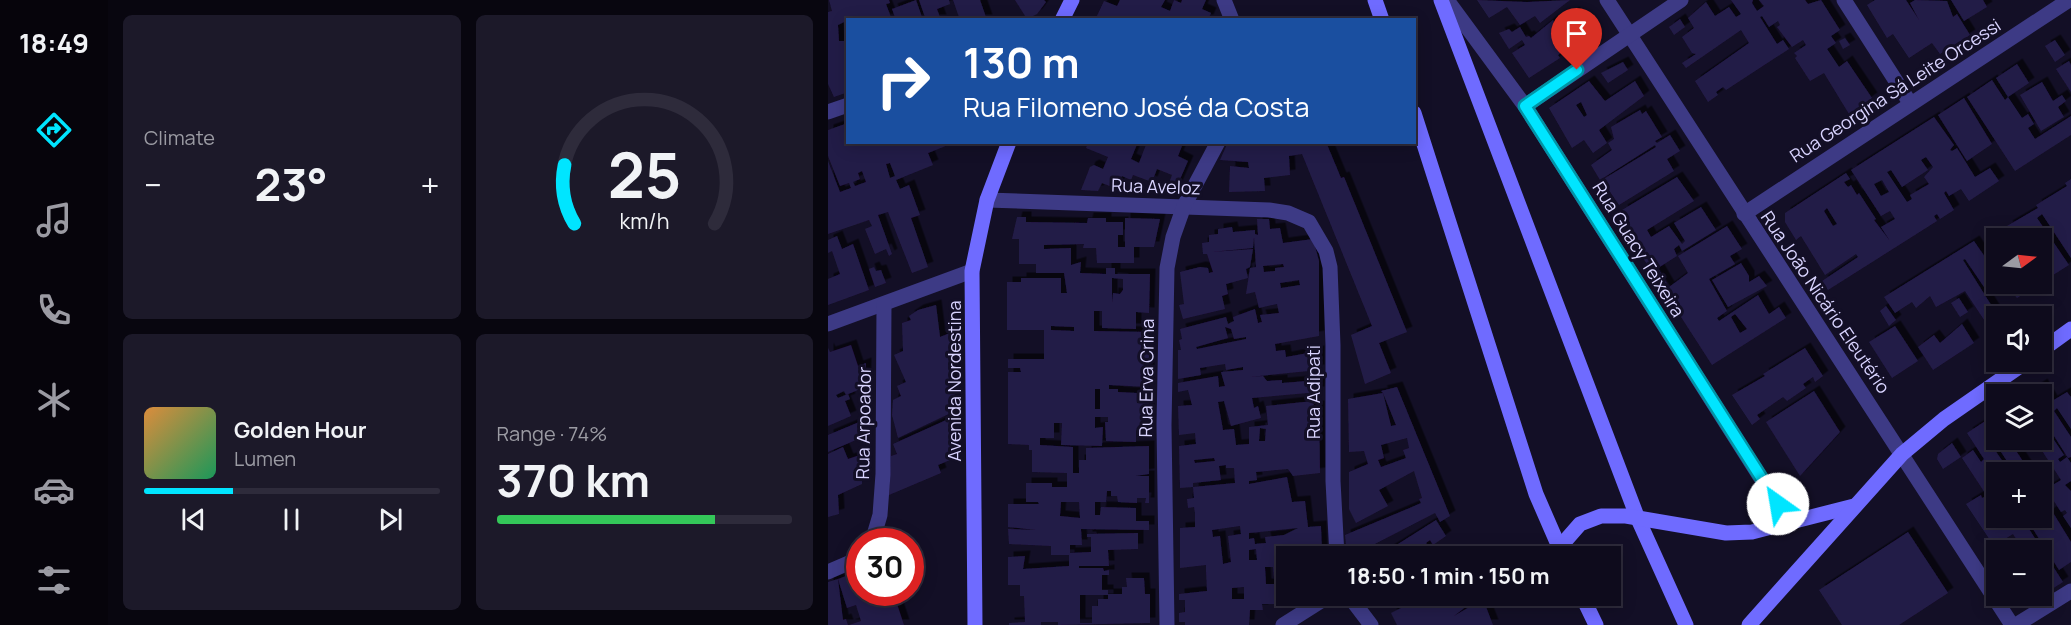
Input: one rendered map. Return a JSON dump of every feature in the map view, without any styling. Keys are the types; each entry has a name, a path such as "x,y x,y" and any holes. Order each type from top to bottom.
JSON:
{"street":[{"path":"1063,18 1072,0"},
{"path":"1224,0 1231,18"},
{"path":"1375,0 1381,18"},
{"path":"1441,0 1638,519 1686,625"},
{"name":"Rua Guacy Teixeira","path":"1448,0 1525,106 1790,524"},
{"name":"Rua João Nicário Eleutério","path":"1607,0 2012,625"},
{"path":"1525,106 1681,0"},
{"path":"1844,0 1910,103"},
{"name":"Rua Georgina Sá Leite Orcessi","path":"1744,214 2069,0"},
{"path":"828,112 846,106"},
{"path":"1416,119 1536,494 1558,546"},
{"name":"Avenida Nordestina","path":"975,625 972,271 987,200 1008,144"},
{"name":"Rua Erva Crina","path":"1167,625 1164,425 1167,268 1173,237 1184,206 1217,144"},
{"name":"Rua Aveloz","path":"987,200 1184,206 1288,213 1309,222 1317,231"},
{"name":"Rua Adipati","path":"1317,231 1330,267 1333,345 1333,481 1336,546"},
{"path":"828,324 972,271"},
{"name":"Rua Arpoador","path":"876,528 880,515 883,474 884,304"},
{"path":"2052,343 2071,329"},
{"path":"1749,625 1902,454 1944,419 2012,372"},
{"path":"1565,546 1580,524 1591,518 1615,515 1725,533 1752,532 1854,506"},
{"path":"828,572 846,564"},
{"path":"2016,625 2071,591"},
{"path":"1283,625 1313,606"},
{"path":"1357,606 1371,625"},
{"path":"1587,606 1596,624"}],"building":[{"path":"829,0 889,0 890,3 886,4 891,18 846,18 846,21 838,25 839,41 846,41 846,50 844,50 846,93 834,97 828,84 828,12 832,11"},
{"path":"916,0 922,18 895,18 892,9"},
{"path":"919,0 949,0 950,4 937,9 940,18 925,18"},
{"path":"953,0 980,0 986,18 959,18"},
{"path":"1015,0 1044,0 1046,2 1037,14 1026,18"},
{"path":"1120,0 1165,0 1161,7 1170,11 1174,0 1181,3 1182,0 1206,0 1202,9 1211,13 1209,18 1096,18 1104,1 1117,6"},
{"path":"1477,0 1527,2 1570,0 1540,23 1535,16 1520,25 1507,7 1489,18"},
{"path":"1731,0 1753,0 1752,3 1757,11 1764,6 1759,0 1805,0 1808,4 1821,0 1840,30 1831,36 1836,43 1827,49 1839,67 1847,61 1872,98 1849,114 1824,73 1810,81 1795,58 1797,56 1794,53 1806,45 1803,40 1792,47 1777,27 1780,25 1778,21 1769,27 1762,16 1760,17 1777,44 1783,40 1789,49 1726,90 1723,87 1716,92 1718,95 1708,102 1695,81 1749,43 1741,30 1686,68 1682,63 1696,54 1692,53 1682,37 1694,28 1688,18 1706,2 1715,16 1729,7 1736,17 1741,14"},
{"path":"1875,0 1906,0 1919,20 1910,3 1915,0 1947,1 1953,17 1957,14 1970,35 1940,54 1932,43 1909,58 1893,34 1887,38 1867,5"},
{"path":"1951,0 1983,0 1987,7 1964,21"},
{"path":"1574,12 1588,33 1564,48 1565,50 1558,55 1560,58 1529,78 1512,53 1525,45 1522,40 1509,49 1499,33 1509,29 1512,32 1520,27 1526,37 1531,38 1553,20 1556,25"},
{"path":"1680,19 1685,27 1674,35 1669,27"},
{"path":"1845,38 1850,45 1843,49 1839,41"},
{"path":"2055,40 2065,55 2055,62 2045,46"},
{"path":"2069,61 2071,65 2071,92 2056,69"},
{"path":"1623,62 1628,70 1608,83 1601,73"},
{"path":"2017,64 2029,83 2008,97 1996,78"},
{"path":"1992,80 2005,100 2008,97 2022,118 2028,114 2034,124 2028,128 2035,139 2071,116 2071,135 2015,171 1967,97"},
{"path":"1589,81 1605,101 1635,81 1644,96 1599,130 1607,143 1593,153 1584,140 1572,148 1549,108","holes":["1581,102 1587,115 1584,117 1576,105"]},
{"path":"2042,82 2053,101 2062,95 2066,101 2058,107 2064,117 2041,131 2020,95"},
{"path":"1964,98 1992,144 1967,161 1938,115"},
{"path":"1640,110 1642,114 1646,111 1662,137 1655,141 1657,143 1670,135 1680,151 1667,159 1674,171 1619,205 1602,180 1656,147 1655,145 1600,180 1591,165 1612,150 1608,143 1614,139 1611,127"},
{"path":"1934,117 1954,145 1950,150 1957,148 1975,177 1990,168 1999,181 1969,201 1961,189 1949,196 1946,191 1944,193 1954,210 1940,219 1937,214 1934,216 1937,221 1828,290 1822,281 1858,257 1856,254 1825,275 1801,236 1796,240 1785,222 1785,213 1846,173 1850,179 1844,182 1848,187 1851,185 1857,195 1859,193 1876,219 1874,220 1890,241 1881,227 1895,219 1890,211 1881,216 1851,170","holes":["1926,157 1933,167 1924,177 1929,184 1910,195 1912,199 1907,202 1887,172 1891,170 1902,187 1928,170 1921,160","1882,180 1889,192 1881,196 1874,184","1827,208 1837,224 1833,226 1824,211"]},
{"path":"846,124 846,144 951,144 928,153 933,165 896,180 900,189 909,185 920,215 911,218 928,267 912,273 888,212 878,215 892,254 889,256 886,249 875,254 865,229 872,226 869,220 828,234 828,161 840,192 851,188 849,183 840,186 828,156 828,130","holes":["890,163 895,176 890,178 886,164","862,171 866,182 855,186 853,182 860,179 858,173"]},
{"path":"1087,144 1137,144 1131,159 1139,163 1146,144 1178,144 1182,146 1178,156 1188,161 1177,186 1169,183 1172,175 1157,169 1152,182 1133,175 1131,180 1122,176 1117,189 1102,183 1098,191 1081,190 1090,167 1094,165 1103,169 1108,157 1086,148"},
{"path":"1227,144 1327,144 1341,178 1344,177 1407,332 1379,343 1391,373 1365,384 1351,335 1372,326 1302,154 1289,156 1290,175 1264,178 1265,191 1229,192 1230,166 1249,168 1248,162 1220,160"},
{"path":"1677,177 1694,201 1647,230 1651,237 1669,226 1682,244 1685,241 1674,223 1701,207 1716,230 1682,251 1679,245 1674,249 1677,256 1658,268 1669,287 1688,273 1678,256 1727,226 1742,249 1730,256 1735,264 1709,279 1727,311 1717,318 1719,321 1758,295 1769,314 1779,307 1786,318 1712,365 1623,227 1630,223 1622,210","holes":["1735,314 1747,329 1740,333 1731,317"]},
{"path":"2071,179 2071,258 2042,214 2037,218 2044,228 2008,228 2007,226 2038,208 2036,205 2067,186 2065,183"},
{"path":"1017,217 1026,217 1026,222 1087,223 1088,218 1106,218 1106,222 1123,222 1123,235 1118,235 1118,247 1125,247 1125,218 1160,219 1154,247 1134,247 1134,263 1097,263 1096,248 1083,248 1084,244 1044,245 1044,249 1071,248 1071,265 1081,262 1080,273 1106,274 1106,268 1115,268 1115,274 1150,274 1149,313 1136,312 1136,329 1102,328 1102,311 1094,311 1094,331 1149,332 1149,387 1109,385 1109,389 1137,393 1137,403 1149,403 1149,430 1136,430 1136,442 1106,441 1105,422 1108,422 1108,417 1095,417 1095,428 1103,427 1102,446 1061,445 1062,423 1054,423 1054,438 1040,438 1040,445 1073,447 1073,473 1079,473 1079,460 1086,460 1086,448 1149,446 1149,474 1135,476 1149,476 1149,503 1145,503 1146,498 1137,498 1137,503 1118,502 1117,496 1111,496 1111,491 1107,491 1106,502 1095,502 1095,515 1100,515 1101,507 1136,508 1136,521 1149,521 1149,530 1081,529 1082,545 1070,545 1070,553 1091,552 1091,537 1087,537 1087,534 1138,533 1138,549 1108,550 1109,566 1079,566 1079,568 1109,570 1109,575 1102,575 1102,590 1108,590 1108,594 1122,594 1122,587 1127,587 1126,578 1144,578 1145,594 1150,594 1150,623 1058,625 1058,622 1041,622 1041,625 1009,625 1009,623 1025,622 1024,596 1020,596 1020,585 1008,585 1008,557 1025,556 1023,569 1069,566 1069,555 1051,555 1051,546 1009,544 1008,529 1036,530 1008,527 1008,504 1039,504 1038,502 1026,502 1026,483 1052,483 1052,487 1067,487 1067,473 1032,472 1032,450 1029,450 1029,445 1008,444 1008,372 1021,372 1020,368 1008,368 1008,359 1044,359 1044,330 1007,330 1007,282 1021,282 1021,278 1061,278 1061,293 1067,293 1064,273 1036,273 1036,264 1019,264 1019,239 1012,239","holes":["1112,278 1123,279 1123,290 1120,294 1113,293 1112,303","1051,326 1074,327 1074,331 1051,330","1095,389 1100,389 1100,409 1095,409","1061,502 1079,502 1080,518 1060,516","1080,595 1108,595 1108,599 1098,599 1098,606 1092,606 1092,623 1080,623"]},
{"path":"1257,219 1269,219 1270,229 1280,228 1283,243 1313,239 1319,261 1319,336 1275,344 1276,351 1285,350 1286,357 1319,351 1319,370 1249,377 1263,376 1267,381 1282,380 1282,383 1320,380 1319,392 1252,398 1254,408 1258,406 1261,418 1231,426 1224,401 1218,402 1223,430 1234,429 1236,445 1249,444 1249,427 1268,425 1266,406 1313,401 1314,406 1319,406 1320,473 1293,476 1288,469 1256,472 1257,480 1249,481 1249,484 1287,477 1292,502 1305,501 1308,527 1321,526 1322,546 1276,546 1276,579 1274,579 1273,567 1265,567 1266,584 1274,584 1274,604 1262,604 1263,610 1250,610 1249,625 1185,625 1185,622 1179,622 1179,613 1185,612 1185,600 1179,600 1179,594 1207,591 1206,565 1180,568 1180,528 1195,527 1195,513 1194,507 1188,508 1187,499 1194,498 1193,487 1180,488 1179,446 1196,444 1195,433 1179,435 1178,406 1192,405 1188,390 1178,392 1178,383 1218,376 1219,387 1225,386 1221,372 1243,370 1243,367 1226,370 1225,364 1200,368 1201,375 1178,379 1178,350 1181,350 1179,340 1182,339 1180,329 1226,317 1228,324 1234,321 1233,317 1255,309 1258,323 1262,322 1260,315 1279,313 1277,304 1259,308 1255,292 1246,294 1250,268 1256,267 1254,237 1253,248 1211,252 1253,249 1250,267 1246,269 1248,278 1226,284 1228,294 1222,296 1225,309 1183,319 1179,305 1184,304 1180,272 1200,267 1208,268 1209,273 1213,272 1207,254 1203,254 1202,243 1209,242 1209,235 1218,234 1218,229 1232,227 1233,232 1255,230 1255,234 1258,235","holes":["1283,264 1284,267 1264,272 1263,266","1299,280 1300,285 1281,288 1280,283","1225,327 1231,329 1234,339 1246,337 1246,339 1197,349 1196,347 1228,338","1260,428 1266,429 1265,441 1259,441","1214,458 1215,461 1195,463 1194,460","1226,465 1226,468 1234,468 1235,483 1193,487 1193,483 1221,480 1219,466","1240,526 1241,534 1228,536 1231,562 1223,564 1220,536 1213,537 1212,530","1298,528 1284,535 1265,537 1266,543 1255,544 1254,538 1249,539 1249,533","1256,549 1257,560 1249,560 1249,550","1244,587 1244,599 1232,599 1232,588"]},
{"path":"837,236 842,249 853,244 869,290 828,305 828,279 840,274 832,251 828,253 828,240"},
{"path":"2052,240 2069,265 2052,276"},
{"path":"1974,241 1986,258 1986,286 1984,287 1965,259 1963,260 1992,306 1986,306 1986,323 1965,291 1936,307 1930,296 1916,308 1912,302 1895,313 1884,297"},
{"path":"1741,263 1749,276 1749,282 1759,276 1767,286 1728,307 1712,280"},
{"path":"874,267 876,271 881,270 886,283 875,287 869,269"},
{"path":"1959,298 1968,312 1960,317 1951,303"},
{"path":"936,305 940,337 955,331 955,343 950,344 950,362 955,359 955,411 898,438 892,415 893,400 901,396 897,386 906,382 894,355 903,351 902,323 911,320 909,316 918,310"},
{"path":"1886,306 1896,320 1889,326 1880,311"},
{"path":"1962,324 1974,343 1933,370 1918,347 1934,335 1940,343"},
{"path":"1895,326 1918,361 1892,378 1869,342"},
{"path":"851,345 858,366 866,363 865,387 848,394 850,399 845,401 851,416 828,426 828,348 830,352","holes":["844,391 846,395 838,398 836,395"]},
{"path":"1805,348 1823,376 1815,382 1813,377 1803,384 1806,388 1787,401 1783,397 1757,415 1760,419 1752,425 1732,395 1765,376 1763,374"},
{"path":"1397,387 1450,516 1440,522 1435,513 1371,546 1346,546 1345,535 1421,503 1419,499 1422,498 1414,471 1379,490 1388,506 1356,523 1349,509 1349,472 1368,464 1364,451 1349,452 1348,399 1383,393 1381,391","holes":["1383,393 1396,425 1391,426","1407,438 1409,448 1403,450 1406,458 1381,467 1378,460 1384,458 1381,445"]},
{"path":"1814,391 1840,432 1800,476 1766,422"},
{"path":"2067,392 2071,397 2071,429 2057,408 2054,411 2071,437 2071,457 2068,458 2052,433 2052,401"},
{"path":"955,416 955,458 938,465 941,473 889,495 891,456 897,454 893,444"},
{"path":"864,420 863,437 828,452 828,435"},
{"path":"1986,421 1986,450 1995,450 2003,462 1986,462 1986,494 1962,458 1973,450 1981,462 1984,459 1967,433"},
{"path":"2052,437 2064,455 2058,459 2060,462 2067,457 2071,463 2071,481 2065,485 2071,491 2071,528 2063,516 2067,513 2065,510 2061,512 2052,498 2052,485 2061,480 2052,466 2052,462 2049,462 2042,450 2052,450"},
{"path":"1952,443 1961,457 1943,469 1937,459 1938,454"},
{"path":"843,447 848,459 863,454 862,484 838,495 839,514 828,517 828,454"},
{"path":"2000,450 2016,450 2023,462 2008,462"},
{"path":"1981,495 1982,498 1986,496 1986,528 2028,528 2036,540 2017,540 2013,534 2004,540 1990,540 1966,504"},
{"path":"2052,511 2071,542 2071,562 2059,570 2052,559 2052,540 2040,540 2032,528 2052,528"},
{"path":"1436,520 1446,536 1433,545 1430,540 1426,543 1428,546 1395,546"},
{"path":"1908,532 1948,593 1899,625 1842,625 1819,590"},
{"path":"2052,565 2063,582 2052,589"},
{"path":"846,576 846,605 838,579"},
{"path":"838,579 843,620 846,619 848,625 828,625 828,582"},
{"path":"856,606 898,606 904,625 849,625 861,621"},
{"path":"1405,606 1467,606 1454,616 1471,606 1486,606 1493,625 1397,625 1391,613"}],"route":[{"path":"1577,70 1525,106 1778,504"}]}
